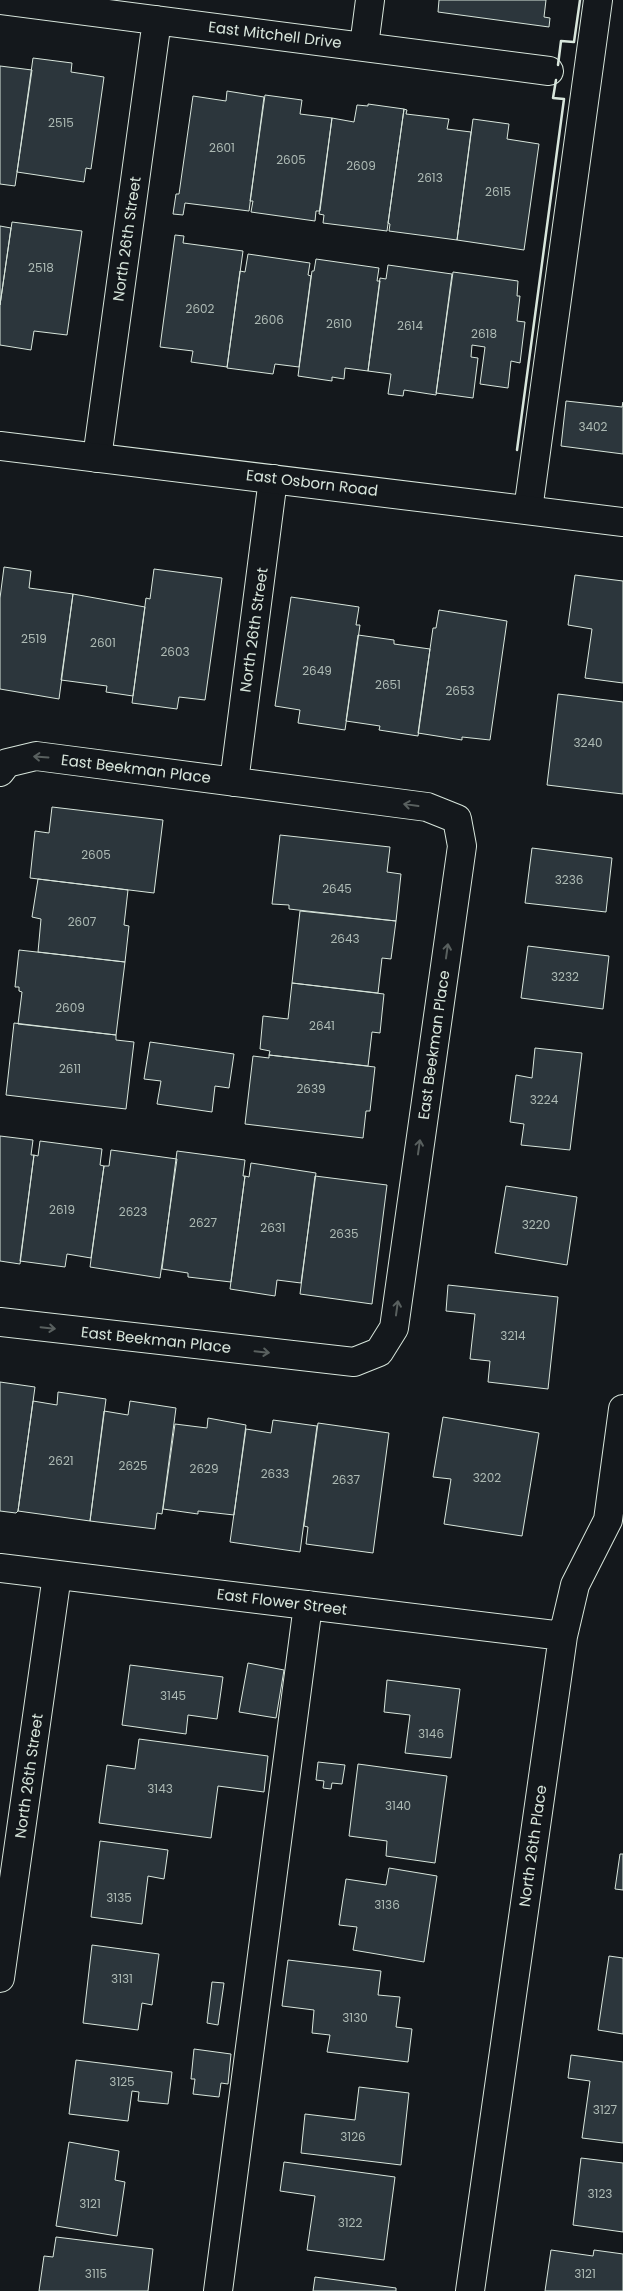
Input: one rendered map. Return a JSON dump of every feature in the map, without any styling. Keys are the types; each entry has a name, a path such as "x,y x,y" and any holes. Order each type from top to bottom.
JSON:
{"street":[{"name":"East Mitchell Drive","path":"0,0 549,71"},
{"path":"364,46 370,0"},
{"path":"528,510 598,0"},
{"name":"North 26th Street","path":"97,458 157,20"},
{"name":"East Osborn Road","path":"0,446 623,522"},
{"name":"North 26th Street","path":"234,782 273,478"},
{"name":"East Beekman Place","path":"0,772 7,763 36,756 427,808 457,819 462,846 394,1328 378,1352 354,1362 0,1322"},
{"name":"North 26th Place","path":"470,2291 563,1636 575,1585 608,1520 623,1409"},
{"name":"East Flower Street","path":"0,1568 563,1636"},
{"name":"North 26th Street","path":"0,1978 10,1841 57,1575"},
{"path":"218,2291 308,1605"}],"building":[{"path":"439,0 546,0 544,17 550,18 549,27 438,12"},
{"path":"33,58 72,63 71,72 104,77 91,169 86,168 84,182 17,172"},
{"path":"0,66 32,70 15,186 0,184"},
{"path":"227,91 264,97 249,211 185,203 183,215 173,214 176,194 179,194 193,96 226,101"},
{"path":"265,95 302,100 300,114 332,118 320,211 316,211 315,221 251,212 253,201 250,201"},
{"path":"368,104 404,109 387,231 323,223 324,215 319,214 332,118 354,122 357,105 368,106"},
{"path":"404,109 407,110 406,114 449,119 447,129 471,132 457,240 389,231 390,224 388,223"},
{"path":"473,119 509,124 507,139 539,144 524,250 457,240"},
{"path":"12,222 82,231 67,335 34,331 31,350 0,345 0,305"},
{"path":"0,226 11,228 0,305"},
{"path":"175,235 184,236 183,243 243,251 227,367 191,362 193,351 160,347"},
{"path":"248,254 310,263 308,275 311,276 299,367 275,364 273,374 227,368 240,271 245,272"},
{"path":"316,259 379,268 377,281 380,281 368,371 345,368 344,379 332,377 332,381 298,376 312,271 314,271"},
{"path":"388,265 452,274 436,395 404,390 403,396 388,394 391,374 368,371 380,278 386,279"},
{"path":"453,272 518,281 517,296 520,296 517,321 525,322 520,363 511,361 508,388 480,384 485,347 472,345 471,357 478,358 473,398 436,393"},
{"path":"566,401 622,407 623,402 623,454 561,446"},
{"path":"4,567 31,571 29,588 73,594 59,699 0,689 0,598"},
{"path":"154,569 222,578 205,700 179,697 177,709 132,703 146,598 150,599"},
{"path":"575,575 623,581 623,683 585,678 592,629 568,625"},
{"path":"73,594 145,607 133,696 106,692 107,686 61,680"},
{"path":"291,597 359,607 356,625 360,625 345,730 298,723 300,710 275,706"},
{"path":"439,610 507,621 490,740 462,737 462,740 418,733 433,628 436,628"},
{"path":"358,635 394,640 394,644 430,649 418,736 379,730 380,726 346,721"},
{"path":"558,694 623,702 623,794 547,785"},
{"path":"52,807 163,820 154,893 30,878 35,831 49,833"},
{"path":"280,835 390,847 387,872 401,874 396,921 289,909 289,905 272,904"},
{"path":"532,848 612,858 606,912 525,903"},
{"path":"38,879 128,890 124,925 129,926 125,962 38,952 41,919 32,917"},
{"path":"300,911 396,921 391,959 382,958 378,993 292,983"},
{"path":"528,946 609,956 603,1009 521,998"},
{"path":"19,950 125,962 116,1035 18,1024 22,992 19,991 19,987 15,987"},
{"path":"292,983 384,994 380,1033 372,1032 368,1066 269,1055 270,1051 260,1049 263,1016 288,1019"},
{"path":"14,1023 116,1035 116,1040 134,1042 126,1109 6,1095"},
{"path":"150,1042 234,1054 229,1088 215,1086 212,1112 157,1104 161,1081 144,1079"},
{"path":"535,1048 582,1053 570,1150 521,1145 524,1124 510,1122 516,1075 532,1078"},
{"path":"269,1055 375,1067 370,1111 366,1111 363,1138 245,1124 253,1056 269,1058"},
{"path":"0,1136 33,1140 31,1155 34,1155 20,1264 0,1261"},
{"path":"40,1141 102,1149 100,1165 104,1166 91,1258 67,1254 65,1267 20,1261 34,1155 38,1156"},
{"path":"111,1150 177,1159 160,1278 90,1267 104,1166 109,1166"},
{"path":"177,1151 245,1160 243,1176 245,1176 231,1282 188,1277 188,1273 162,1269"},
{"path":"251,1163 316,1173 301,1283 277,1280 275,1296 230,1289 245,1176 249,1177"},
{"path":"315,1176 387,1185 372,1304 300,1294"},
{"path":"506,1186 577,1197 567,1265 495,1253"},
{"path":"448,1285 558,1297 548,1389 488,1382 490,1361 470,1359 475,1314 446,1311"},
{"path":"0,1382 35,1387 18,1511 16,1513 0,1511"},
{"path":"58,1392 106,1399 90,1521 18,1511 33,1401 57,1405"},
{"path":"130,1401 176,1408 162,1514 157,1513 155,1529 90,1521 104,1411 128,1415"},
{"path":"443,1417 539,1433 522,1536 444,1524 451,1479 433,1477"},
{"path":"208,1418 246,1425 234,1515 198,1511 198,1514 163,1509 175,1424 207,1428"},
{"path":"273,1420 317,1426 300,1552 230,1542 246,1429 271,1433"},
{"path":"318,1423 389,1433 373,1553 306,1544 308,1527 304,1526"},
{"path":"248,1663 284,1670 276,1718 239,1712"},
{"path":"130,1665 223,1677 217,1719 188,1715 186,1734 122,1725"},
{"path":"387,1680 460,1689 451,1758 405,1753 410,1715 384,1712"},
{"path":"139,1739 268,1756 264,1792 218,1786 211,1838 99,1823 107,1765 135,1769"},
{"path":"318,1762 345,1765 342,1784 332,1783 331,1789 323,1788 324,1781 316,1780"},
{"path":"358,1764 447,1776 435,1863 386,1856 387,1841 349,1836"},
{"path":"100,1841 168,1850 164,1879 148,1876 142,1924 91,1917"},
{"path":"620,1854 623,1854 623,1890 615,1889"},
{"path":"389,1868 437,1876 424,1962 353,1950 357,1927 339,1925 346,1879 386,1885"},
{"path":"92,1945 159,1954 152,2005 142,2003 138,2030 83,2023"},
{"path":"609,1956 623,1958 623,2034 598,2030"},
{"path":"288,1960 381,1971 378,1995 400,1997 396,2027 412,2029 408,2062 327,2052 330,2035 312,2033 314,2010 282,2006"},
{"path":"212,1982 224,1983 218,2025 207,2023"},
{"path":"194,2049 231,2054 228,2084 221,2083 219,2097 193,2094 195,2079 191,2079"},
{"path":"571,2055 623,2062 623,2143 582,2138 590,2081 568,2078"},
{"path":"76,2060 172,2072 168,2104 138,2101 139,2092 132,2091 128,2121 69,2114"},
{"path":"359,2087 409,2093 401,2165 301,2153 305,2114 355,2120"},
{"path":"69,2142 119,2151 115,2180 125,2182 117,2236 56,2226"},
{"path":"581,2158 623,2163 623,2232 573,2225"},
{"path":"284,2162 395,2177 384,2260 307,2250 315,2196 280,2191"},
{"path":"56,2237 153,2249 148,2291 39,2291 44,2256 53,2257"},
{"path":"551,2250 593,2256 594,2250 623,2254 623,2291 545,2291"},
{"path":"315,2277 396,2288 396,2291 313,2291"}],"wall":[{"path":"558,65 561,41 574,42 580,0"},
{"path":"517,450 564,99 553,98 556,80"}]}
